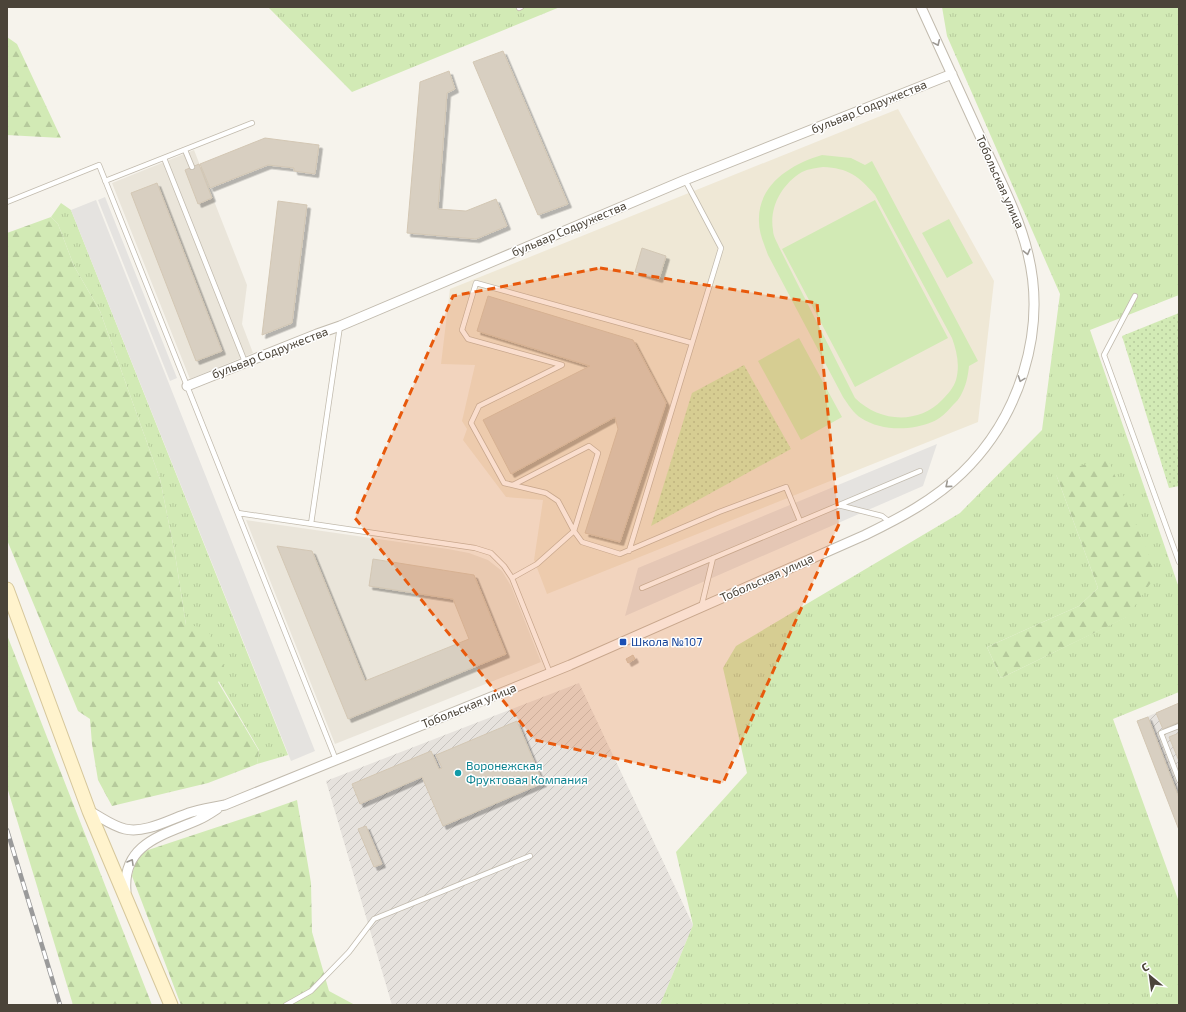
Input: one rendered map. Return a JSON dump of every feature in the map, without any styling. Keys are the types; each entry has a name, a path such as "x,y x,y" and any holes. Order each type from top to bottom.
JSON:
{"street":[{"name":"Тобольская улица","path":"89,811 116,826 136,830 157,825 192,812 225,805 550,673 701,608 890,523 936,495 962,473 977,457 1004,418 1014,400 1027,363 1031,346 1034,323 1034,297 1029,256 1017,216 921,7"},
{"name":"бульвар Содружества","path":"187,386 340,326 685,180 952,74"},
{"path":"7,589 89,811 171,1005"},
{"path":"127,900 125,889 126,871 143,846 155,838 200,820 225,805"}],"lane":[{"path":"105,181 252,123"},
{"path":"185,150 192,167"},
{"path":"164,158 245,362"},
{"path":"7,202 99,165 336,760"},
{"path":"629,551 721,248 685,180"},
{"path":"692,343 476,283 462,330 468,339 562,365 478,406 471,422 504,483 546,493 558,501 574,531 582,542 620,554 719,512 786,487 800,521"},
{"path":"1135,296 1104,355 1179,562"},
{"path":"312,524 340,326"},
{"path":"512,578 537,564 574,531 598,453 589,446 513,486"},
{"path":"642,588 920,471"},
{"path":"838,505 882,516 890,523"},
{"path":"238,513 475,548 491,553 504,566 512,578 550,673"},
{"path":"701,608 712,558"},
{"path":"1179,726 1161,733 1179,780"},
{"path":"286,1005 311,991 349,952 374,919 530,856"}],"highlighted area":[{"path":"600,268 817,303 839,524 723,783 535,740 355,518 453,296"}],"shaded area":[{"path":"898,109 994,281 978,422 547,594 534,560 543,500 506,497 463,440 467,429 462,421 475,365 441,364 450,289"},
{"path":"194,150 247,285 242,324 253,353 190,379 112,183"},
{"path":"105,197 177,378 170,381 98,200"},
{"path":"96,200 315,751 291,761 71,210"},
{"path":"937,444 923,486 625,616 638,568"},
{"path":"246,520 448,549 469,553 488,560 502,571 511,586 541,662 335,744"},
{"path":"579,683 693,925 660,1005 392,1005 326,781"},
{"path":"1179,703 1179,830 1137,721"}],"green space":[{"path":"268,7 560,7 352,92"},
{"path":"942,7 1179,7 1179,295 1090,330 1179,588 1179,692 1113,719 1179,902 1179,1005 660,1005 693,925 676,852 747,773 723,668 736,646 960,513 1042,430 1060,294 947,36","holes":["1056,474 1126,617 1001,678 987,647 1079,606 1098,588"]},
{"path":"7,37 17,44 61,138 7,135"},
{"path":"822,155 851,158 865,165 872,161 978,361 969,366 963,392 959,398 941,417 935,421 914,427 896,428 877,425 861,418 856,414 843,397 768,255 759,226 760,209 764,197 778,178 788,170","holes":["823,167 852,174 864,183 875,195 952,338 957,353 958,364 955,383 942,400 922,414 910,417 887,416 875,412 855,398 774,237 772,221 775,205 778,197 788,183 804,171"]},
{"path":"875,200 948,338 855,387 782,249"},
{"path":"61,203 71,210 288,755 257,764 259,750 186,625 175,554 160,479 100,311 74,266 58,224 51,217"},
{"path":"51,217 58,224 74,266 100,311 160,479 175,554 186,625 207,628 227,674 218,682 259,751 257,764 208,783 112,806 98,780 92,744 90,719 78,711 7,540 7,233"},
{"path":"949,219 973,263 947,278 922,233"},
{"path":"1179,313 1179,486 1169,488 1122,336"},
{"path":"799,338 842,417 801,440 758,361"},
{"path":"744,365 791,449 651,526 692,393"},
{"path":"1107,457 1157,574 1127,617 1001,678 987,647 1079,606 1098,588 1056,474"},
{"path":"7,635 152,1005 73,1005 7,787"},
{"path":"297,800 311,883 312,932 329,991 355,1005 181,1005 132,876 134,866 138,858 142,852"}],"building":[{"path":"503,51 568,204 538,215 473,62"},
{"path":"449,71 455,89 447,93 438,209 466,211 496,199 507,226 476,239 407,233 420,82"},
{"path":"265,138 319,145 315,174 294,171 294,168 268,165 210,188 200,164"},
{"path":"199,164 212,198 198,204 185,170"},
{"path":"157,183 222,351 196,361 131,193"},
{"path":"278,201 307,205 292,323 262,335"},
{"path":"642,248 666,256 659,279 635,272"},
{"path":"488,296 633,340 666,403 620,542 585,533 618,429 615,417 511,474 483,420 590,366 477,331"},
{"path":"277,546 312,551 365,681 469,639 453,599 369,586 373,559 474,575 506,654 348,719"},
{"path":"633,655 635,659 628,663 626,659"},
{"path":"1179,703 1179,722 1163,729 1156,713"},
{"path":"1148,717 1179,798 1179,830 1137,721"},
{"name":"Воронежская Фруктовая Компания","path":"517,721 543,783 443,826 422,777 360,804 352,784 431,751 439,769 442,768 436,755"},
{"path":"1179,733 1179,761 1169,737"},
{"path":"366,826 382,864 374,867 358,829"}],"railway":[{"path":"7,830 60,1005"}],"place":[{"name":"Школа №107","path":"623,642"},
{"name":"Воронежская Фруктовая Компания","path":"458,773"}]}
